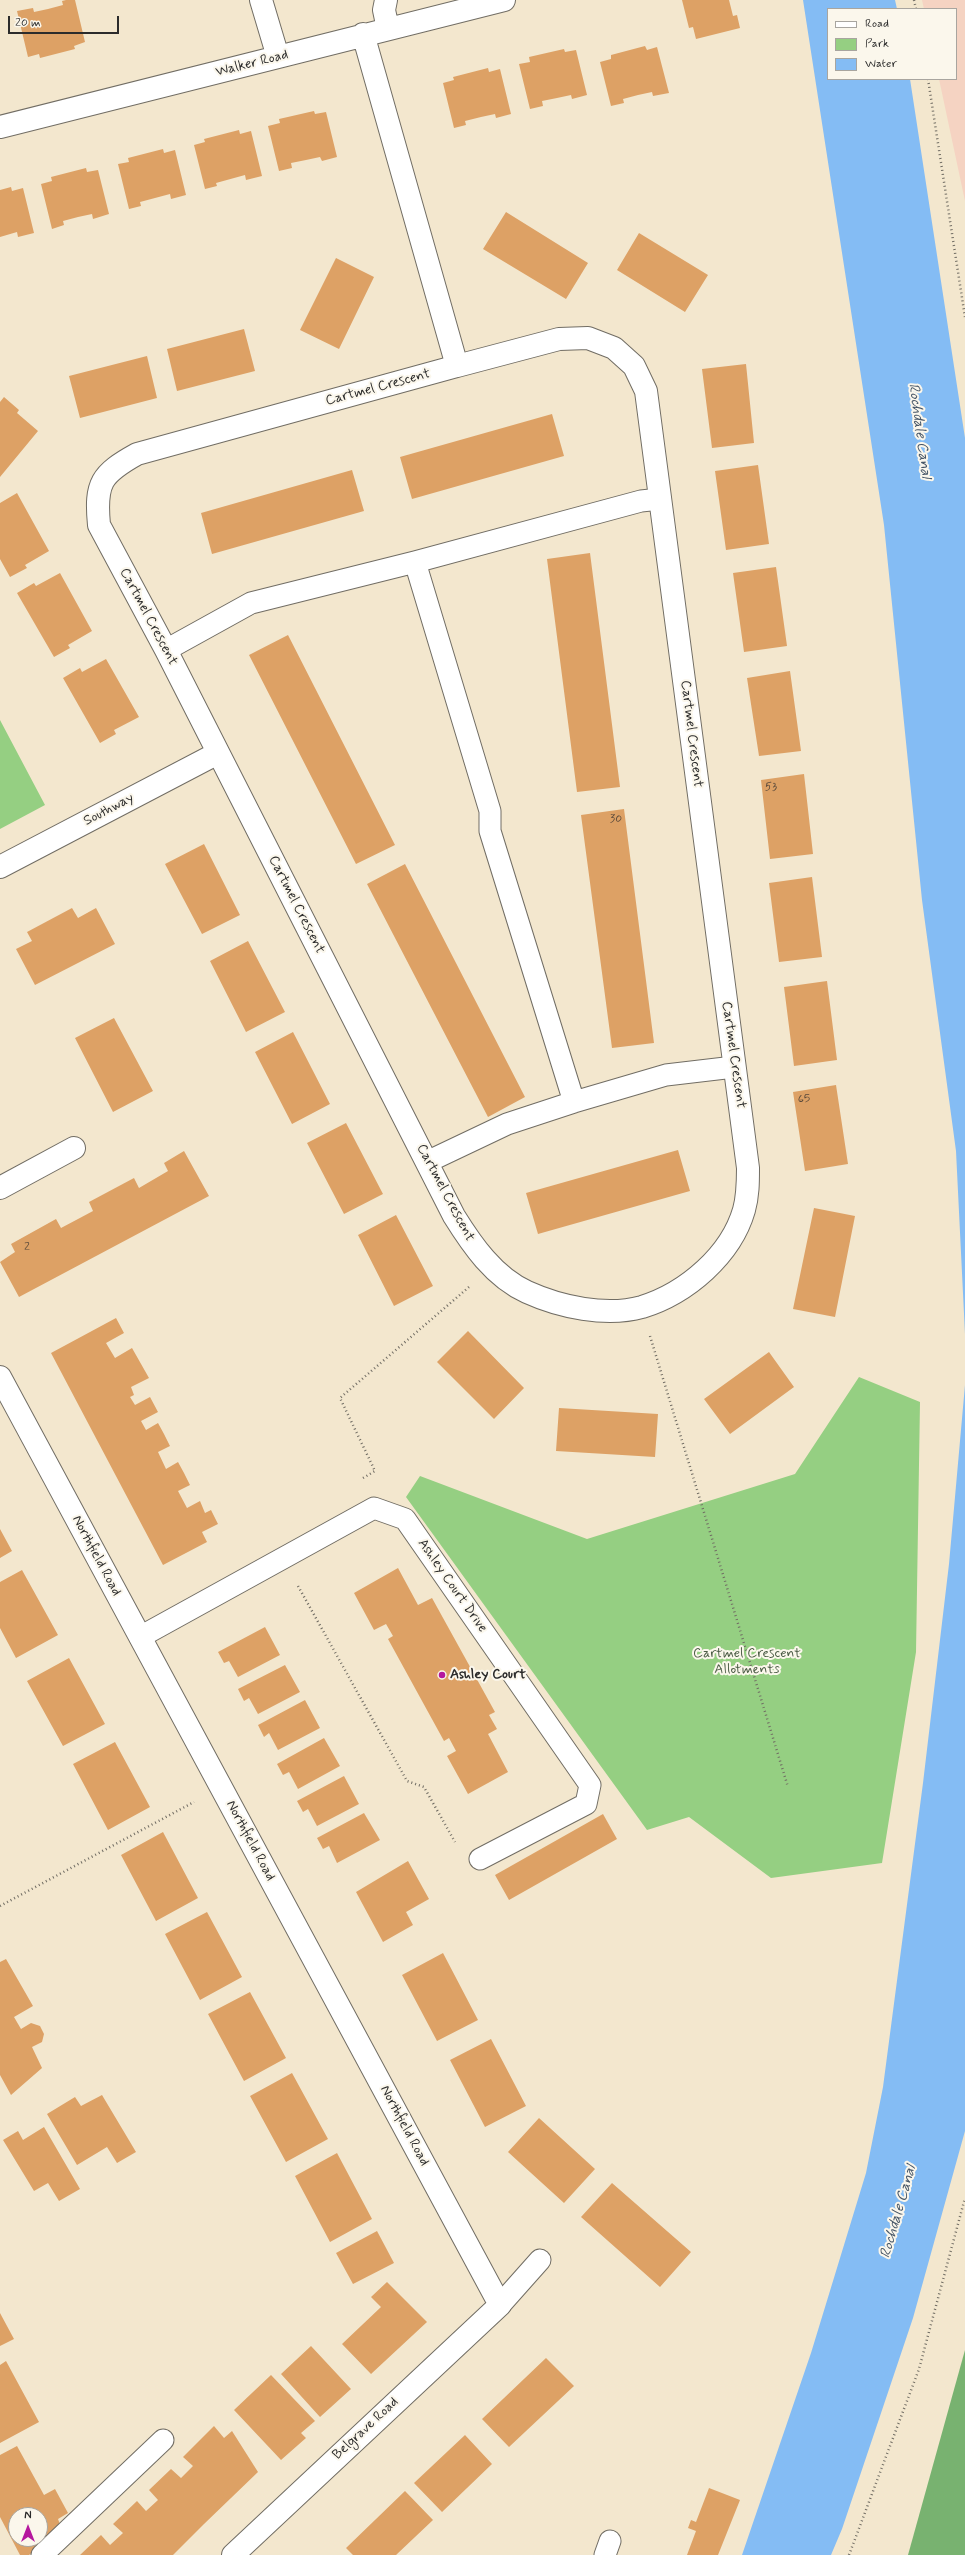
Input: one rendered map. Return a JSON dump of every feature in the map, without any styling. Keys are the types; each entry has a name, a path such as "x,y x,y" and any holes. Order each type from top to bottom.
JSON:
{"street":[{"path":"261,0 278,57"},
{"path":"386,0 384,10 388,29"},
{"name":"Walker Road","path":"0,128 363,34 504,0"},
{"path":"363,34 457,366"},
{"name":"Cartmel Crescent","path":"588,338 614,348 634,366 646,391 748,1168 747,1198 737,1230 723,1251 691,1281 642,1307 611,1310 581,1308 553,1302 525,1291 497,1271 472,1245 454,1216 166,650 99,525 97,505 100,485 112,468 137,454 457,366 559,339 588,338"},
{"name":"Southway","path":"0,867 218,753"},
{"path":"0,1188 74,1148"},
{"name":"Northfield Road","path":"0,1377 500,2305"},
{"name":"Belgrave Road","path":"234,2555 500,2305"}],"lane":[{"path":"166,650 251,603 415,562 641,501 660,499"},
{"path":"415,562 490,811 490,832 574,1102"},
{"path":"427,1162 507,1124 574,1102 666,1075 734,1067"},
{"name":"Ashley Court Drive","path":"140,1637 374,1508 405,1519 590,1785 586,1804 480,1859"},
{"path":"500,2305 540,2260"},
{"path":"42,2555 163,2440"}],"path":[{"path":"928,80 965,316"},
{"path":"362,1479 375,1471 340,1398 474,1283"},
{"path":"642,1307 788,1787"},
{"path":"296,1583 407,1781 424,1787 462,1855 480,1859"},
{"path":"0,1906 197,1800"},
{"path":"849,2555 919,2369 965,2198"}],"shaded area":[{"path":"922,0 965,0 965,201 939,80 957,80 957,8 924,8"}],"green space":[{"path":"0,720 45,805 0,829"},
{"name":"Cartmel Crescent Allotments","path":"859,1377 920,1402 916,1652 882,1863 771,1878 689,1817 647,1830 406,1497 420,1476 587,1539 795,1474"},
{"path":"965,2350 965,2555 908,2555"}],"water":[{"name":"Rochdale Canal","path":"803,0 895,0 897,8 827,8 827,80 910,80 965,438 965,1334 956,1151 922,900 884,525"},
{"name":"Rochdale Canal","path":"965,1385 965,2131 913,2318 842,2529 831,2555 742,2555 811,2353 866,2173 883,2087 923,1783 949,1564"}],"building":[{"path":"75,0 85,42 74,46 75,49 40,58 39,54 28,57 17,11 33,8 34,12 48,9 63,5 62,1"},
{"path":"682,0 729,0 733,16 737,15 740,28 696,39 693,27 689,28"},
{"path":"645,46 647,50 657,47 669,93 653,96 652,92 638,95 623,99 624,103 611,106 600,62 611,59 611,55"},
{"path":"564,49 565,52 576,50 587,95 572,99 571,95 542,101 543,106 530,109 519,64 530,62 529,57"},
{"path":"488,68 489,72 500,69 511,114 496,118 495,114 481,117 465,121 466,125 454,128 443,83 454,80 453,77"},
{"path":"314,111 315,114 326,112 337,157 322,161 320,157 291,163 292,168 279,171 268,126 280,123 279,119"},
{"path":"239,130 240,134 251,131 262,176 246,180 245,175 216,183 217,186 205,189 194,145 205,142 204,139"},
{"path":"163,149 164,153 175,150 186,195 171,199 170,194 140,202 141,206 129,209 118,164 129,162 128,158"},
{"path":"86,168 87,172 98,170 109,214 93,219 92,214 78,217 63,221 64,225 52,229 41,184 52,181 51,177"},
{"path":"11,187 12,191 23,188 34,233 18,237 17,232 0,237 0,190"},
{"path":"506,212 588,263 566,299 483,249"},
{"path":"639,233 708,275 685,312 617,270"},
{"path":"336,258 374,277 339,349 300,330"},
{"path":"244,329 255,371 177,391 167,349"},
{"path":"147,356 157,398 80,418 69,376"},
{"path":"746,364 754,443 712,448 702,369"},
{"path":"4,397 19,410 17,413 38,431 0,477 0,402"},
{"path":"552,414 564,456 412,499 400,457"},
{"path":"758,465 769,544 726,550 715,471"},
{"path":"352,470 364,511 212,554 201,513"},
{"path":"17,493 49,551 25,565 27,568 10,577 0,559 0,503"},
{"path":"590,553 620,787 577,792 547,559"},
{"path":"776,567 787,646 744,652 733,573"},
{"path":"60,573 92,631 68,645 70,648 54,657 17,593 34,583 36,586"},
{"path":"288,635 395,845 356,864 249,655"},
{"path":"106,659 139,717 114,730 116,734 100,743 63,678 80,668 82,672"},
{"path":"790,671 801,751 759,756 747,678"},
{"path":"804,774 813,854 770,859 761,780"},
{"path":"624,809 654,1043 612,1048 581,815"},
{"path":"204,844 240,915 202,934 165,864"},
{"path":"405,864 525,1097 488,1117 367,884"},
{"path":"812,877 822,957 779,962 769,883"},
{"path":"72,908 78,918 96,908 115,944 35,985 16,949 32,941 27,932"},
{"path":"248,941 285,1012 246,1032 210,961"},
{"path":"827,981 837,1060 794,1066 784,987"},
{"path":"114,1018 153,1091 113,1112 75,1038"},
{"path":"293,1032 330,1104 292,1124 255,1052"},
{"path":"836,1085 848,1164 805,1171 793,1092"},
{"path":"346,1123 383,1194 344,1214 307,1143"},
{"path":"678,1150 690,1191 538,1234 526,1193"},
{"path":"184,1151 209,1196 19,1297 0,1262 15,1252 11,1244 56,1219 61,1228 93,1211 89,1202 134,1178 139,1188 168,1171 164,1163"},
{"path":"814,1208 855,1216 835,1317 793,1309"},
{"path":"396,1215 433,1286 394,1306 358,1235"},
{"path":"116,1318 124,1333 106,1343 115,1358 132,1348 149,1378 131,1387 134,1395 130,1397 135,1405 150,1397 158,1412 141,1421 146,1430 158,1423 164,1434 170,1446 158,1452 166,1469 178,1462 184,1473 190,1485 178,1491 187,1508 200,1501 205,1513 211,1510 218,1524 202,1532 207,1542 163,1565 51,1353"},
{"path":"468,1331 524,1388 494,1419 437,1362"},
{"path":"769,1352 794,1387 730,1434 704,1399"},
{"path":"559,1408 658,1414 655,1457 556,1451"},
{"path":"0,1529 12,1551 0,1558"},
{"name":"Ashley Court","path":"398,1568 418,1605 432,1598 495,1712 489,1715 497,1729 488,1734 508,1772 468,1794 447,1756 456,1751 449,1738 444,1741 388,1639 393,1636 386,1624 374,1630 354,1593"},
{"path":"22,1570 58,1635 16,1658 0,1628 0,1582"},
{"path":"265,1627 280,1655 238,1677 229,1661 224,1663 218,1652"},
{"path":"69,1658 105,1724 63,1746 27,1681"},
{"path":"285,1665 300,1692 258,1714 249,1698 244,1701 238,1689"},
{"path":"305,1700 320,1728 278,1750 269,1733 264,1737 258,1725"},
{"path":"324,1738 340,1766 298,1789 289,1772 283,1775 277,1764"},
{"path":"115,1742 150,1807 108,1830 73,1764"},
{"path":"344,1776 359,1804 317,1826 308,1809 303,1812 297,1801"},
{"path":"364,1813 380,1840 337,1863 329,1846 323,1849 317,1838"},
{"path":"603,1814 617,1839 509,1900 495,1875"},
{"path":"163,1832 198,1898 156,1921 121,1855"},
{"path":"408,1861 429,1899 406,1912 413,1925 383,1942 356,1892"},
{"path":"207,1912 242,1977 200,2000 165,1934"},
{"path":"443,1953 478,2020 437,2041 402,1975"},
{"path":"6,1959 33,2006 14,2017 21,2029 31,2023 40,2026 44,2034 42,2042 32,2047 42,2068 11,2095 0,2075 0,1962"},
{"path":"250,1992 286,2058 244,2081 208,2014"},
{"path":"491,2039 526,2106 485,2127 450,2060"},
{"path":"292,2073 328,2139 286,2162 250,2096"},
{"path":"102,2095 136,2152 117,2163 107,2147 77,2165 47,2114 75,2097 81,2106"},
{"path":"539,2118 595,2169 564,2203 508,2152"},
{"path":"44,2127 80,2189 59,2201 48,2183 34,2191 3,2140 18,2131 23,2140"},
{"path":"337,2153 372,2219 330,2242 295,2176"},
{"path":"612,2183 691,2252 660,2287 581,2217"},
{"path":"377,2231 394,2263 353,2284 336,2253"},
{"path":"387,2282 427,2322 371,2374 342,2344 381,2307 371,2297"},
{"path":"0,2313 14,2339 0,2346"},
{"path":"311,2346 351,2389 320,2417 281,2374"},
{"path":"546,2358 574,2386 509,2447 482,2419"},
{"path":"6,2361 39,2422 0,2443 0,2365"},
{"path":"271,2375 315,2421 301,2433 306,2438 281,2460 234,2410"},
{"path":"214,2426 224,2438 232,2431 258,2472 173,2555 80,2555 101,2535 110,2545 123,2533 113,2524 137,2501 146,2511 158,2500 149,2490 171,2469 181,2478 193,2466 183,2457"},
{"path":"465,2435 492,2464 442,2512 414,2483"},
{"path":"17,2446 44,2495 55,2489 68,2513 58,2519 61,2527 48,2538 48,2507 8,2507 8,2532 0,2517 0,2455"},
{"path":"709,2488 740,2500 718,2555 687,2555 696,2531 688,2528 691,2520 696,2522"},
{"path":"405,2491 433,2520 396,2555 353,2555 346,2548"},
{"path":"16,2547 38,2547 29,2555 20,2555"}],"place":[{"name":"Ashley Court","path":"442,1675"}]}
